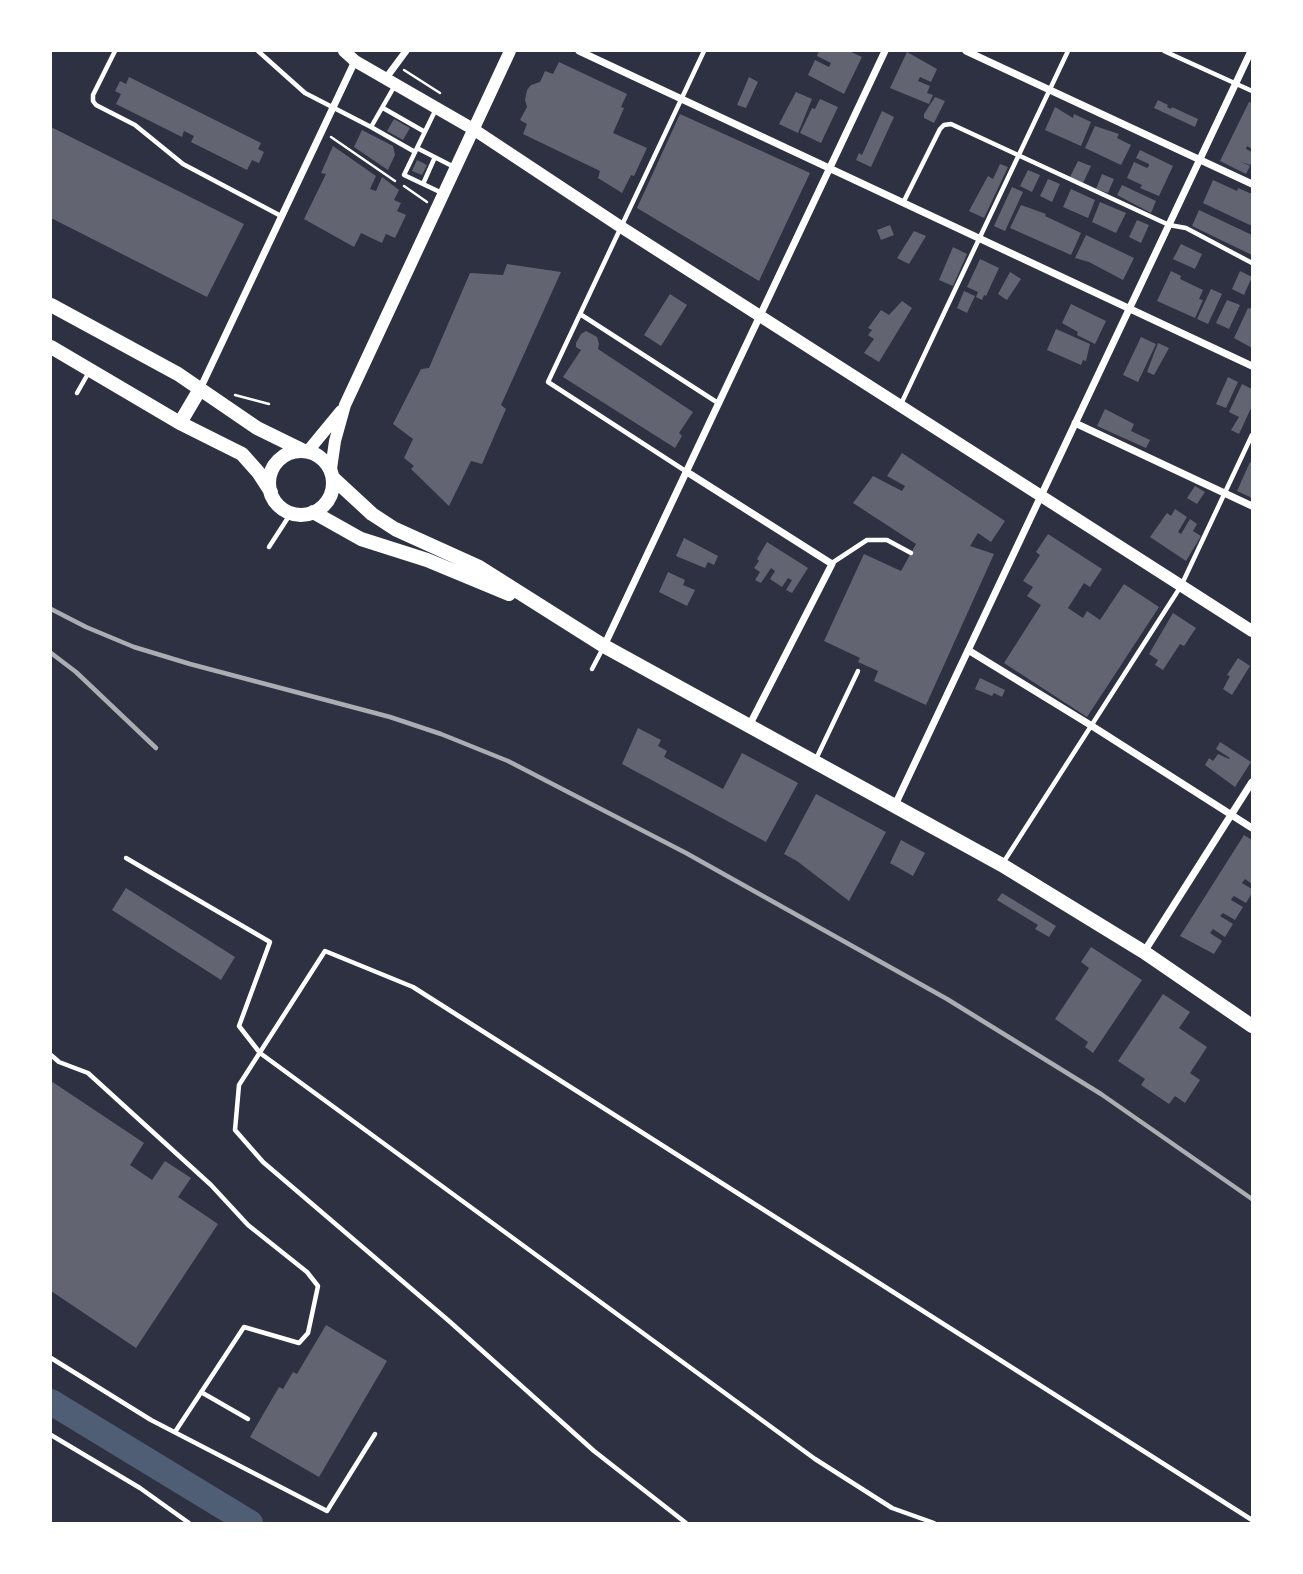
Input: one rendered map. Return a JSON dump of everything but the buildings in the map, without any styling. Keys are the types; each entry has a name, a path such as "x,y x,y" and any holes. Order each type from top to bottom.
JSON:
{"main road":[{"path":"344,51 355,61 473,129 621,227 1252,631"},
{"path":"51,347 180,423 242,454 258,472 275,501 291,513 306,514 323,507 333,488 335,441 345,405 510,51"},
{"path":"51,304 148,357 257,428 325,461 332,474 372,514 395,529 479,567 604,646 1002,864 1143,952 1252,1026"},
{"path":"180,423 200,389"},
{"path":"271,492 269,481 276,463 294,452 306,451 345,405"},
{"path":"313,512 360,538 427,560 540,607"}],"street":[{"path":"390,81 406,51"},
{"path":"579,51 1252,366"},
{"path":"604,646 886,51"},
{"path":"966,51 1252,184"},
{"path":"895,805 1251,51"},
{"path":"200,389 355,61"},
{"path":"1075,423 1252,506"},
{"path":"687,472 832,564 749,726"},
{"path":"968,650 1252,828"},
{"path":"1143,952 1252,782"}],"lane":[{"path":"114,51 93,95 96,105 135,125 183,164 281,216"},
{"path":"258,51 306,93 416,150 455,167"},
{"path":"687,472 548,382 704,51"},
{"path":"901,405 1068,51"},
{"path":"1164,51 1252,91"},
{"path":"371,127 383,108 390,81"},
{"path":"383,108 425,132"},
{"path":"436,108 404,175 443,193"},
{"path":"904,202 940,129 951,124 1169,225 1186,228 1252,263"},
{"path":"423,184 435,157"},
{"path":"580,314 719,404"},
{"path":"78,393 90,371"},
{"path":"1002,864 1181,586 1252,435"},
{"path":"269,547 291,513"},
{"path":"832,564 860,543 875,538 887,540 911,553"},
{"path":"592,669 604,646"},
{"path":"815,761 858,671"},
{"path":"126,858 270,942 239,1026 260,1054 815,1459 892,1508 934,1523"},
{"path":"686,1523 594,1451 449,1321 263,1162 235,1130 239,1085 325,951 414,987 1252,1520"},
{"path":"51,1055 59,1062 88,1073 211,1185 248,1225 307,1272 318,1286 308,1333 299,1343 244,1327 175,1432"},
{"path":"51,1358 175,1432 327,1511 375,1434"},
{"path":"201,1392 248,1419"},
{"path":"51,1435 139,1488 189,1523"}],"path":[{"path":"406,71 449,99"},
{"path":"321,131 436,208"}],"waterway":[{"path":"51,1402 250,1523"}],"railway":[{"path":"51,609 134,647 390,717 508,761 686,853 947,999 1101,1094 1252,1199"},
{"path":"51,653 76,672 156,748"}]}
